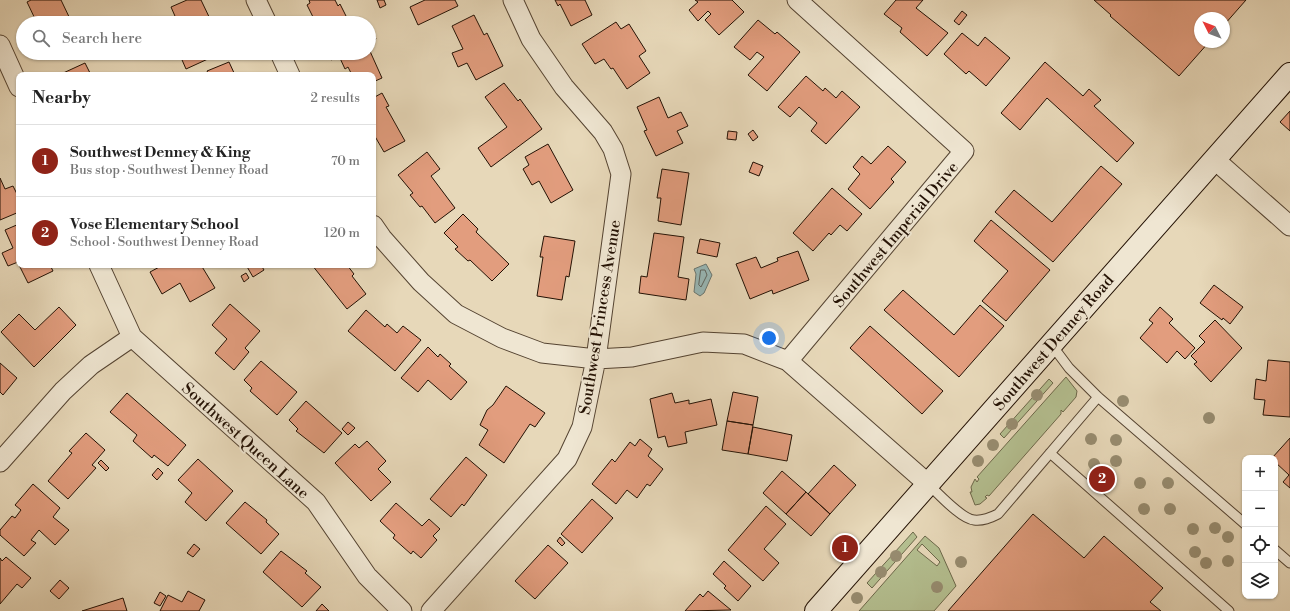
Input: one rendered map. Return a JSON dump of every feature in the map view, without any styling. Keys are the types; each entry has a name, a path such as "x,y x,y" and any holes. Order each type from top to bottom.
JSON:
{"street":[{"path":"256,0 264,16"},
{"name":"Southwest Princess Avenue","path":"431,611 567,459 582,427 596,359 621,174 613,149 603,132 564,87 531,39 513,0"},
{"name":"Southwest Imperial Drive","path":"788,362 964,151 797,0"},
{"path":"0,45 16,80"},
{"path":"283,60 289,72"},
{"name":"Southwest Denney Road","path":"816,611 1290,74"},
{"path":"1214,159 1290,226"},
{"path":"376,229 421,282 456,314 502,338 542,353 596,359 632,357 703,342 744,344 788,362 928,484"},
{"name":"Southwest Queen Lane","path":"100,268 132,337 316,502 367,576 402,611"},
{"path":"0,462 63,391 91,364 132,337"}],"lane":[{"path":"1051,344 1069,368 1098,397 1242,521"},
{"path":"928,484 962,514 973,520 987,519 998,514 1098,397"},
{"path":"1050,453 1229,611"},
{"path":"1278,553 1290,563"}],"green space":[{"path":"1066,377 1077,391 1076,397 1063,412 1061,410 1061,414 989,496 987,495 985,497 987,498 980,504 975,505 970,492 972,492 971,487 975,479 977,482 979,479 977,477"},
{"path":"1049,379 1053,383 1004,438 1000,434"},
{"path":"913,532 917,537 872,588 867,583"},
{"path":"925,536 939,548 956,586 934,611 859,611","holes":["922,544 940,562 937,566 917,550"]}],"water":[{"path":"706,264 712,275 704,293 700,296 694,292 696,274 694,269"}],"building":[{"path":"31,0 61,0 69,16 34,16 27,2"},
{"path":"187,0 201,0 209,16 175,16 171,7"},
{"path":"309,0 335,0 338,6 340,4 346,16 312,16 307,5 310,3"},
{"path":"377,0 384,0 386,5 380,8"},
{"path":"425,0 455,0 458,6 418,25 410,7"},
{"path":"555,0 585,0 592,15 571,26 560,4 558,6"},
{"path":"695,0 732,0 744,12 719,35 705,20 711,14 708,11 698,21 689,10 698,2"},
{"path":"896,0 923,0 916,8 948,33 927,56 900,32 902,28 884,14"},
{"path":"1094,0 1246,0 1230,18 1230,12 1194,12 1194,48 1204,48 1179,76 1110,16 1111,15"},
{"path":"962,11 967,15 959,25 954,21"},
{"path":"474,15 484,35 487,33 503,66 476,80 467,63 458,67 452,53 463,49 452,26"},
{"path":"758,20 775,34 777,32 800,52 767,91 748,75 764,57 757,52 750,60 734,47"},
{"path":"616,22 621,29 629,24 646,51 639,56 650,73 627,89 613,68 611,69 604,59 595,64 582,44"},
{"path":"962,33 978,46 985,37 1010,58 986,86 969,71 966,74 944,54"},
{"path":"182,60 206,60 186,69"},
{"path":"341,60 374,60 382,78 376,81 376,72 350,72 348,67 345,69"},
{"path":"229,62 234,72 208,72"},
{"path":"1045,62 1083,96 1089,89 1101,100 1094,106 1134,143 1117,162 1047,98 1020,130 1001,113"},
{"path":"85,63 90,72 65,72"},
{"path":"806,76 823,91 825,88 836,98 842,91 860,107 826,144 811,131 817,123 799,107 790,117 778,107"},
{"path":"504,83 518,101 520,99 542,129 491,167 478,148 507,127 485,97"},
{"path":"382,93 389,106 386,107 405,141 384,152 376,138 376,96"},
{"path":"659,97 668,118 681,112 688,126 677,131 683,143 656,156 644,131 647,130 637,107"},
{"path":"1290,111 1290,131 1280,122"},
{"path":"753,130 758,137 753,141 748,134"},
{"path":"728,131 737,132 736,140 727,139"},
{"path":"548,144 573,190 551,203 539,181 532,185 523,169 529,165 525,157"},
{"path":"888,146 906,162 891,179 894,182 870,209 848,189 860,174 853,167 862,156 871,164"},
{"path":"427,152 440,169 431,176 455,208 435,223 422,206 420,207 410,195 413,193 398,175"},
{"path":"753,162 763,166 759,176 749,172"},
{"path":"1101,166 1122,184 1053,262 995,212 1014,190 1052,222"},
{"path":"662,169 689,173 681,225 658,221 661,198 657,198"},
{"path":"0,178 5,189 13,186 16,192 16,213 0,220"},
{"path":"832,188 862,214 847,231 840,225 831,235 829,233 813,251 793,233"},
{"path":"463,214 478,229 476,232 509,264 492,281 470,260 468,261 455,249 458,247 444,233"},
{"path":"991,220 1050,270 1006,321 982,301 1008,271 974,241"},
{"path":"16,225 16,263 8,266 2,253 13,248 5,230"},
{"path":"654,233 684,237 678,277 689,279 686,300 639,293 641,276 647,277"},
{"path":"544,236 575,241 569,277 566,276 562,300 537,296 543,257 540,257"},
{"path":"700,239 720,243 717,257 697,253"},
{"path":"798,251 809,280 773,294 772,290 750,299 736,264 756,257 761,268 778,261 777,258"},
{"path":"20,268 52,268 53,271 28,283"},
{"path":"157,268 203,268 215,288 190,302 180,283 162,294 150,272"},
{"path":"248,268 263,268 264,270 253,277"},
{"path":"314,268 349,268 354,274 352,276 366,294 347,309"},
{"path":"246,273 249,278 244,282 241,276"},
{"path":"1214,285 1243,307 1230,324 1223,318 1222,320 1200,303"},
{"path":"903,290 954,335 980,305 1004,326 959,377 884,310"},
{"path":"230,304 260,331 245,348 249,352 234,370 215,353 227,339 212,325"},
{"path":"59,307 76,325 34,367 1,332 19,314 35,330"},
{"path":"1160,307 1173,319 1169,323 1195,348 1185,359 1177,351 1167,363 1140,338 1153,323 1149,320"},
{"path":"366,310 385,327 387,324 397,333 403,326 421,340 395,371 348,331"},
{"path":"1215,320 1242,348 1211,382 1194,364 1197,362 1191,356 1205,342 1199,336"},
{"path":"870,326 943,391 922,414 850,348"},
{"path":"428,347 438,357 440,354 451,364 449,366 467,382 451,400 428,380 418,392 401,378"},
{"path":"1268,360 1290,362 1290,417 1263,415 1265,400 1254,399 1256,379 1266,381"},
{"path":"261,361 297,392 277,415 250,391 252,388 244,380"},
{"path":"0,363 17,378 3,395 0,392"},
{"path":"506,386 545,413 535,427 530,424 504,463 479,445 488,430 480,425 487,410 493,405"},
{"path":"733,392 758,397 753,425 727,421"},
{"path":"127,393 186,445 168,466 154,455 152,458 133,441 137,435 110,412"},
{"path":"672,393 675,403 689,400 689,404 711,399 717,425 685,432 687,443 668,447 665,436 658,438 650,399"},
{"path":"306,401 342,433 324,453 296,431 298,429 289,420"},
{"path":"727,421 753,425 748,454 722,450"},
{"path":"348,422 355,428 348,435 342,429"},
{"path":"753,427 792,435 787,461 748,454"},
{"path":"86,433 105,450 92,465 96,468 68,499 48,481 72,453 69,451"},
{"path":"1290,438 1290,488 1283,482 1289,475 1278,465 1278,455 1275,455"},
{"path":"640,439 652,449 648,456 663,469 650,486 647,484 637,498 627,490 616,504 592,484 612,459 615,462 630,442 635,446"},
{"path":"367,441 386,461 378,469 391,482 371,501 335,463 355,444 359,448"},
{"path":"466,457 487,475 464,506 462,504 451,517 430,499"},
{"path":"198,459 233,491 206,521 185,502 192,493 178,480"},
{"path":"101,460 109,468 106,471 98,463"},
{"path":"834,465 856,485 830,514 808,494"},
{"path":"158,468 163,473 157,480 152,475"},
{"path":"782,471 806,492 786,514 763,493"},
{"path":"33,484 60,508 53,517 69,530 55,545 39,530 31,540 36,543 24,556 0,535 0,530 12,516 15,518 21,510 15,505"},
{"path":"806,492 830,514 811,536 786,514"},
{"path":"592,499 613,518 582,553 561,534"},
{"path":"245,502 267,520 266,522 279,534 261,554 226,523"},
{"path":"396,503 422,526 429,519 440,529 433,536 437,540 421,558 413,551 411,554 393,538 395,535 380,521"},
{"path":"766,506 786,524 764,549 779,563 763,581 728,550"},
{"path":"1033,514 1084,558 1104,536 1163,588 1150,602 1161,611 948,611"},
{"path":"560,537 565,543 562,546 557,541"},
{"path":"194,544 200,549 193,557 187,553"},
{"path":"548,545 568,563 535,599 515,581"},
{"path":"281,551 307,571 305,573 321,587 302,607 263,572"},
{"path":"6,557 31,578 22,588 17,584 0,604 0,558 2,561"},
{"path":"724,561 751,586 738,601 724,588 726,586 713,574"},
{"path":"60,580 69,588 59,599 50,591"},
{"path":"188,591 205,600 199,611 160,611 168,595 182,602"},
{"path":"708,591 731,610 685,611 700,594 703,597"},
{"path":"160,592 166,596 160,606 154,603"},
{"path":"123,598 127,611 82,611"},
{"path":"322,604 329,611 316,611"}],"place":[{"name":"Vose Elementary School","path":"1102,479"},
{"name":"Southwest Denney & King","path":"845,548"}]}
